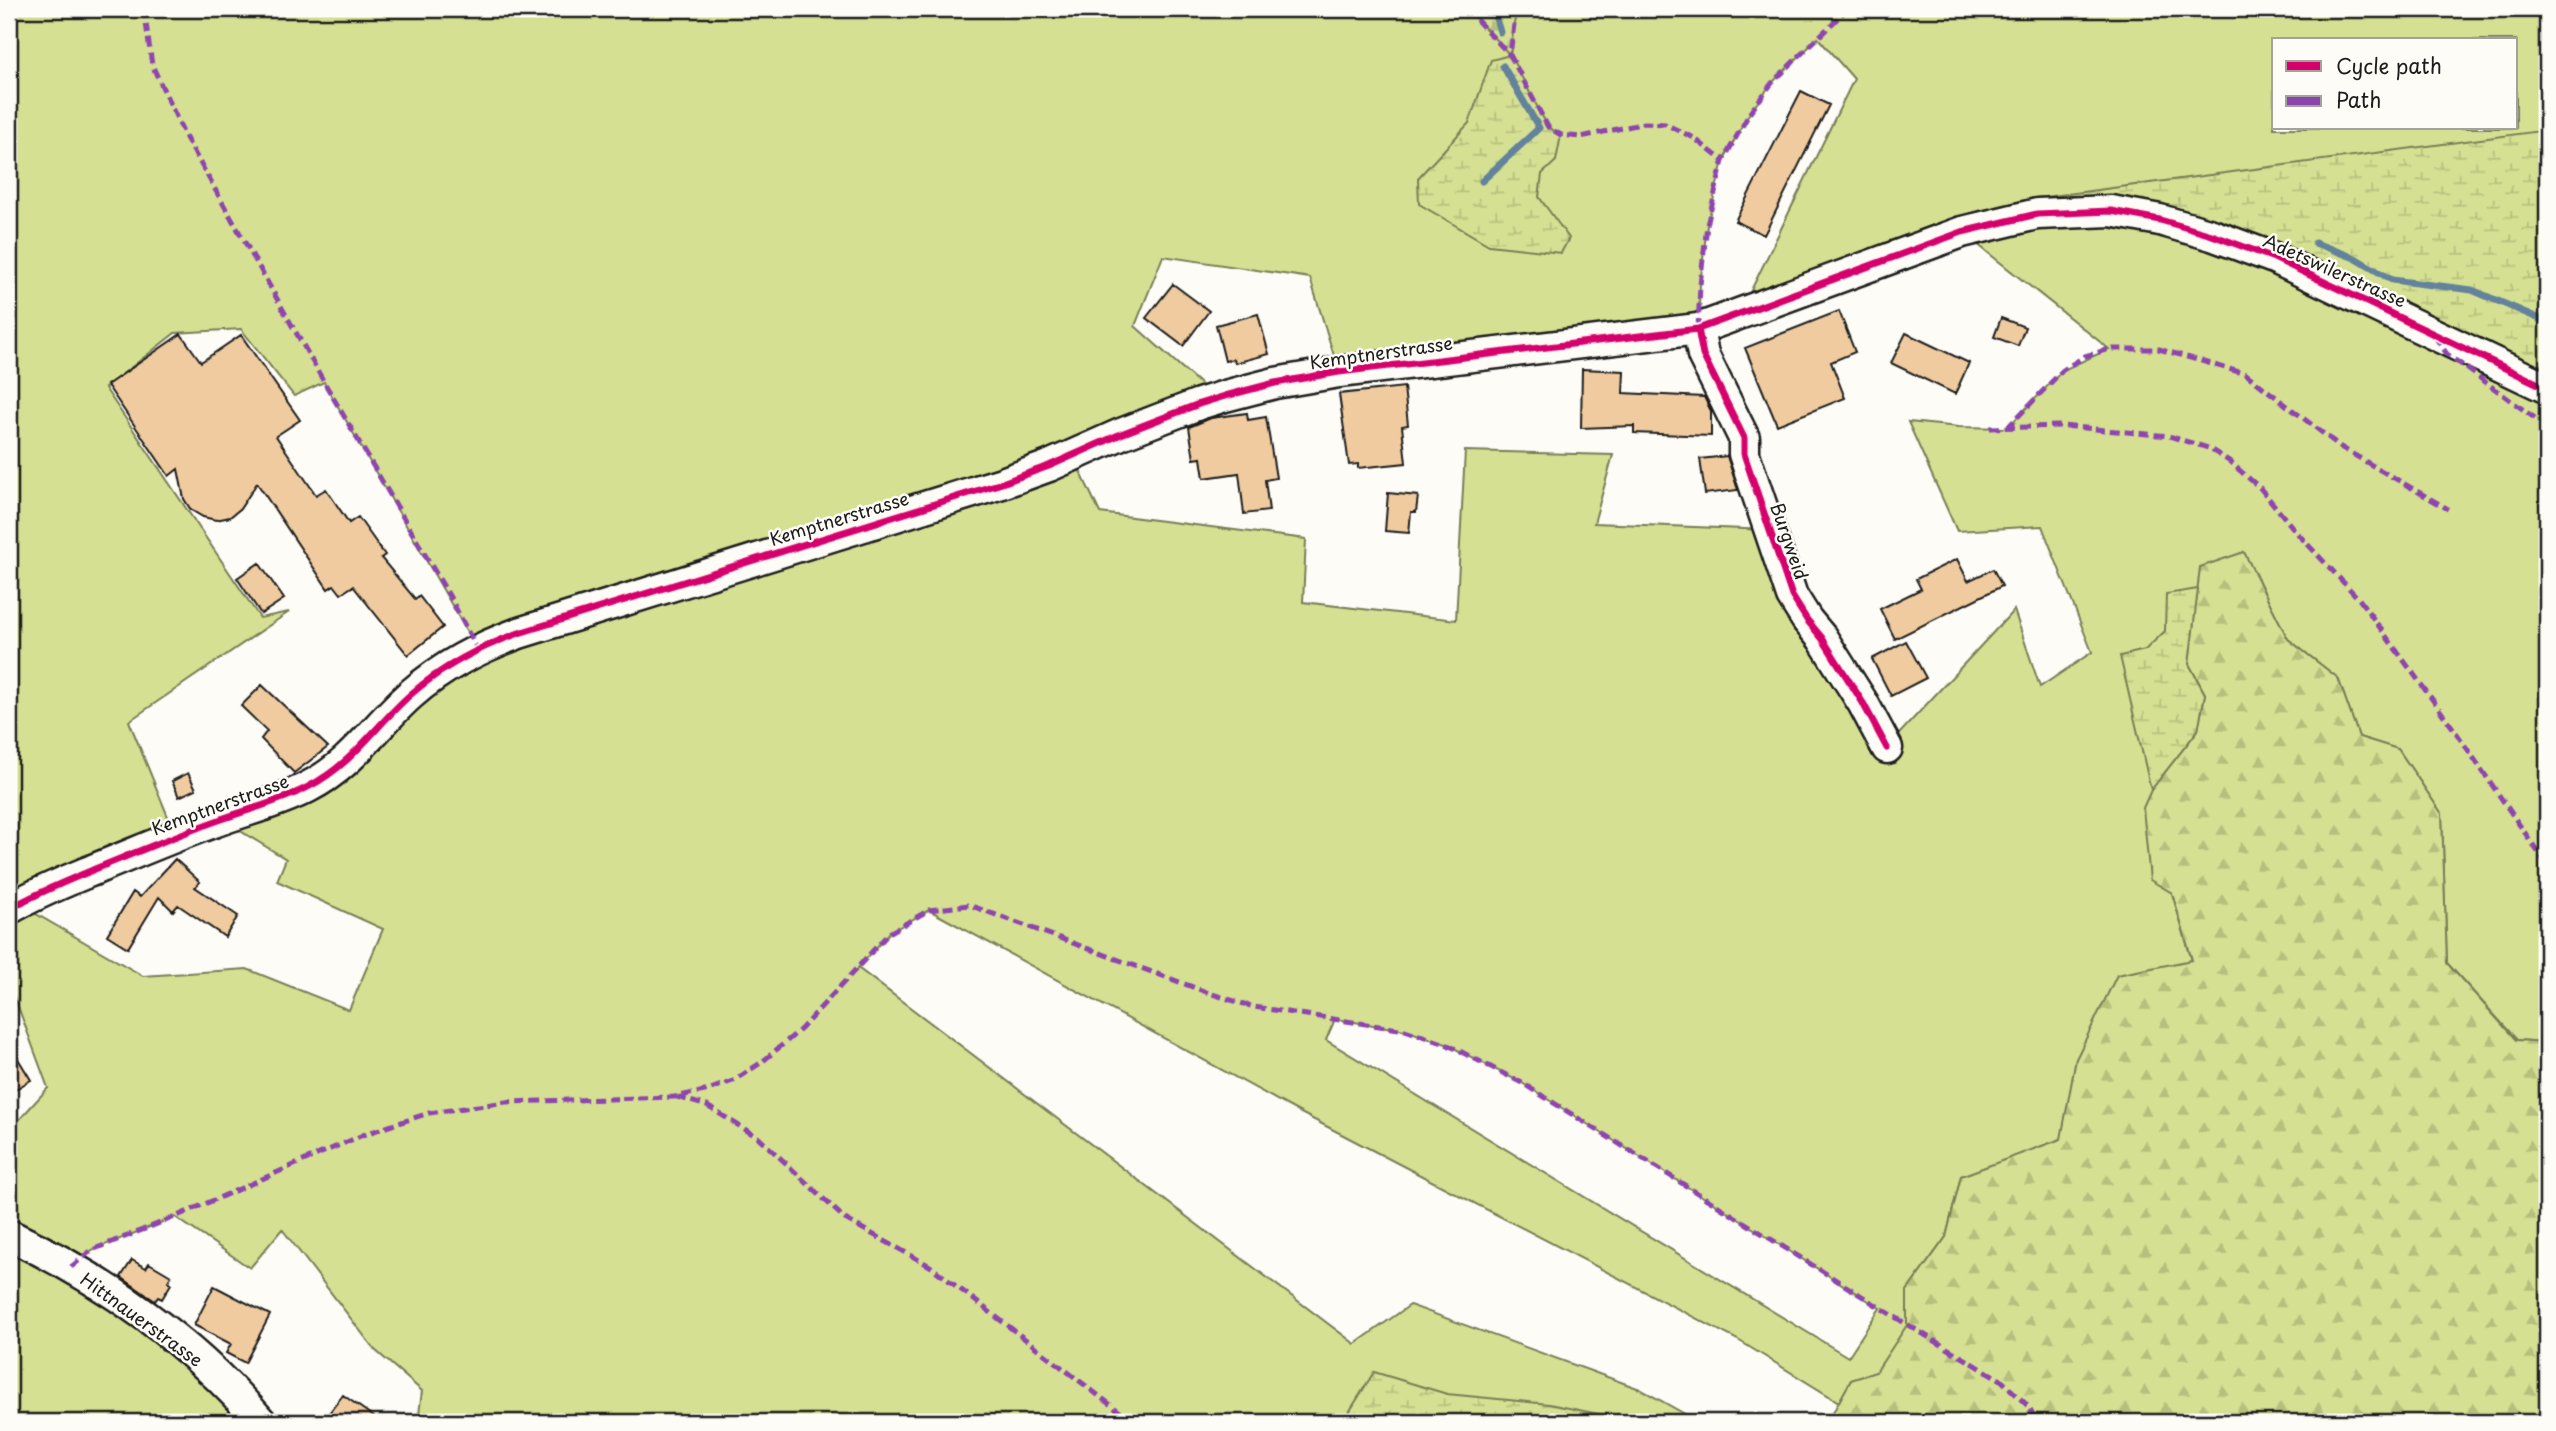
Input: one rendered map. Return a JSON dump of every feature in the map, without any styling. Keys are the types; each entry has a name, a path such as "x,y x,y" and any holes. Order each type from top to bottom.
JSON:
{"street":[{"name":"Adetswilerstrasse","path":"1739,315 1962,232 2036,214 2111,211 2173,224 2274,258 2547,388"},
{"name":"Kemptnerstrasse","path":"9,909 51,887 177,835 280,800 309,787 333,773 360,749 409,696 432,678 477,649 519,633 1002,484 1199,404 1275,383 1393,365 1698,329 1739,315"},
{"name":"Burgweid","path":"1698,329 1703,355 1744,438 1744,454 1792,596 1863,703 1887,748"},
{"name":"Hittnauerstrasse","path":"9,1235 71,1267 136,1310 196,1355 231,1387 261,1422"}],"green space":[{"path":"9,9 1468,9 1510,54 1516,9 2547,9 2547,994 2542,996 2547,1042 2517,1040 2447,963 2442,814 2398,749 2359,737 2338,678 2288,639 2244,553 2172,893 2192,961 2076,1059 2062,1139 1961,1176 1946,1237 1907,1291 1908,1325 1876,1372 1851,1380 1839,1402 1738,1340 1297,1111 929,910 889,933 858,968 1355,1344 1410,1305 1640,1389 1699,1422 418,1422 422,1391 375,1350 282,1229 250,1268 175,1217 92,1250 71,1267 261,1422 25,1422 9,1411 9,1131 48,1088 9,982","holes":["1818,38 1854,79 1739,315 1962,232 2109,349 2063,370 2007,428 1908,422 1957,531 2042,526 2092,652 2040,687 2014,610 1887,747 1769,530 1594,523 1613,455 1465,451 1456,620 1303,602 1306,539 1100,513 1073,456 1217,399 1135,326 1163,256 1310,278 1339,372 1698,329 1707,225 1723,161 1749,114 1772,83","241,329 294,396 324,382 477,649 309,787 221,819 286,859 277,881 383,929 349,1010 247,969 143,976 19,904 171,824 129,721 289,612 260,618 105,388 175,333","1335,1019 1405,1030 1446,1044 1522,1083 1880,1308 1848,1357 1326,1040"]},
{"path":"1516,9 1510,55 1468,10"},
{"path":"1510,55 1548,127 1561,135 1556,161 1542,174 1539,197 1569,238 1561,253 1489,245 1419,204 1418,178 1469,123 1491,60"},
{"path":"2540,131 2547,178 2547,388 2160,220 2037,214 2038,198"},
{"path":"2244,552 2288,639 2338,678 2359,737 2398,749 2442,814 2447,963 2516,1040 2547,1042 2547,1422 1837,1422 1831,1416 1851,1380 1876,1372 1907,1325 1907,1291 1946,1237 1961,1176 2061,1139 2076,1059 2117,975 2192,960 2172,893 2150,880 2143,808 2151,790 2198,730 2205,694 2189,664 2200,567"},
{"path":"2198,589 2189,664 2205,694 2198,730 2151,790 2120,656 2145,650 2165,631 2166,594"},
{"path":"1374,1372 1447,1394 1549,1404 1638,1422 1343,1422"}],"building":[{"path":"1801,91 1829,105 1764,235 1735,221"},
{"path":"1173,284 1209,311 1183,346 1146,318"},
{"path":"1839,311 1855,352 1831,362 1845,398 1777,425 1745,348"},
{"path":"1258,314 1269,354 1235,363 1234,359 1225,361 1216,325"},
{"path":"2001,318 2025,327 2018,346 1994,337"},
{"path":"1906,333 1969,363 1955,394 1891,363"},
{"path":"181,334 201,362 241,335 300,420 276,436 316,495 326,489 349,523 358,517 385,555 381,558 415,599 419,596 443,627 408,655 353,586 341,594 334,585 328,589 257,483 240,509 230,517 216,520 191,510 184,499 178,469 169,476 107,385"},
{"path":"1582,369 1624,371 1623,393 1704,397 1711,411 1711,436 1634,433 1634,426 1581,428"},
{"path":"1404,387 1408,425 1402,426 1406,463 1358,468 1358,464 1349,465 1339,394"},
{"path":"1247,413 1248,420 1266,417 1276,478 1265,480 1269,511 1244,514 1239,473 1204,478 1201,458 1194,459 1189,427 1211,418"},
{"path":"1727,456 1738,490 1705,494 1700,459"},
{"path":"1388,493 1418,496 1416,512 1411,512 1409,533 1385,531"},
{"path":"1957,559 1968,581 1993,569 2002,586 1895,639 1880,609 1921,589 1916,579"},
{"path":"259,563 284,599 261,614 237,578"},
{"path":"1906,641 1926,678 1891,696 1872,659"},
{"path":"262,685 328,747 294,773 261,739 267,731 241,706"},
{"path":"188,773 196,789 179,797 172,781"},
{"path":"175,859 200,882 195,887 238,916 225,937 178,905 173,911 159,897 128,948 107,935 133,892 140,897"},
{"path":"9,1044 31,1080 9,1093"},
{"path":"132,1260 146,1268 149,1263 171,1276 168,1281 171,1284 162,1299 158,1297 155,1301 121,1277"},
{"path":"214,1286 270,1315 245,1363 226,1353 231,1344 194,1325"},
{"path":"343,1395 381,1422 322,1422"}],"waterway":[{"path":"1493,9 1500,32"},
{"path":"1482,181 1539,128 1503,66"},
{"path":"2315,243 2355,258 2392,280 2472,290 2547,322"},
{"path":"1384,1418 1403,1422"}],"marked path":[{"path":"144,9 152,65 186,138 451,599 477,649"},
{"path":"1325,9 1344,12 1353,9"},
{"path":"1466,9 1510,55"},
{"path":"1516,9 1510,55 1548,127 1561,135 1581,137 1645,123 1665,124 1694,138 1723,161"},
{"path":"1698,329 1707,225 1723,161 1749,114 1772,83 1847,9"},
{"path":"2435,337 2447,354 2547,427"},
{"path":"2007,428 2063,370 2085,356 2109,349 2159,349 2246,374 2342,448 2448,509"},
{"path":"1990,428 2063,426 2169,436 2208,448 2229,461 2260,488 2298,534 2359,599 2453,728 2547,865"},
{"path":"71,1267 92,1250 365,1134 429,1113 506,1102 674,1097 705,1091 733,1081 762,1062 801,1029 889,933 929,910 969,905 1254,1007 1405,1030 1446,1044 1522,1083 1908,1325 2001,1380 2029,1407 2037,1422"},
{"path":"677,1097 707,1106 759,1138 845,1219 930,1266 1133,1422"}],"cycle path":[{"path":"9,909 100,867 308,787 351,756 397,707 435,675 475,652 519,633 1002,483 1049,466 1121,434 1225,396 1275,383 1339,372 1698,329 1962,232 2037,214 2111,211 2160,220 2212,235 2274,258 2547,388"},
{"path":"1698,329 1703,355 1744,438 1744,454 1792,596 1863,703 1887,748"}]}
